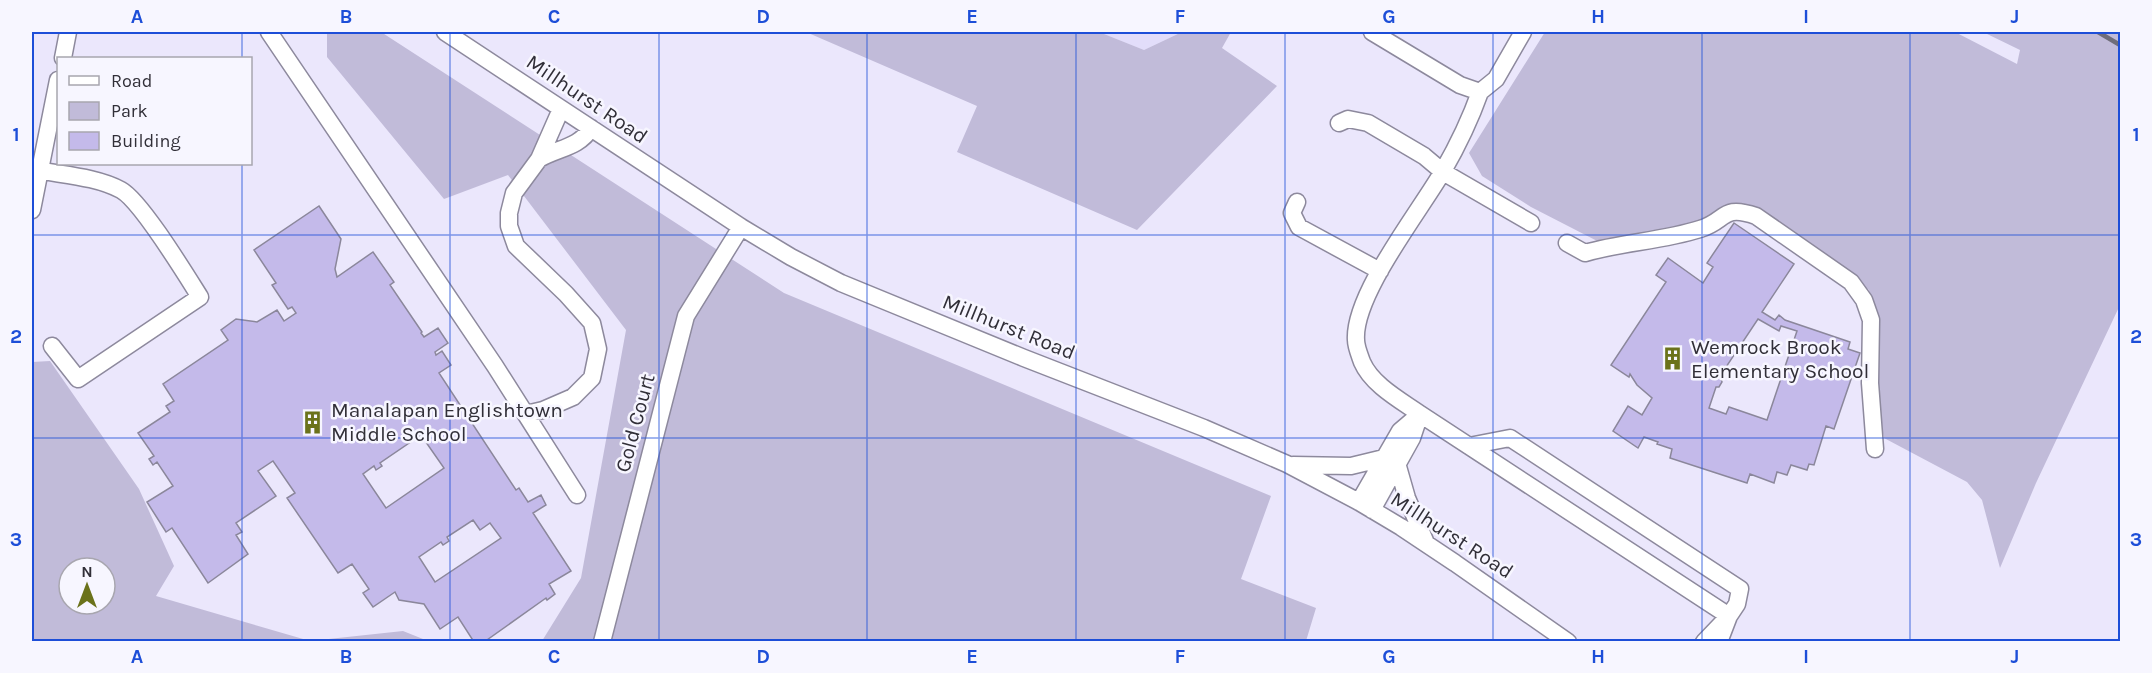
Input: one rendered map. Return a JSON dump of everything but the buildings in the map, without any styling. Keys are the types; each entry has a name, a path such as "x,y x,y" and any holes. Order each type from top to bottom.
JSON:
{"street":[{"path":"63,57 68,32"},
{"path":"269,32 483,347 577,495"},
{"name":"Millhurst Road","path":"445,32 741,227 791,257 841,283 1204,428 1287,464 1365,506 1426,543 1568,642"},
{"path":"1372,32 1460,84 1480,92"},
{"path":"1523,32 1496,79 1480,92 1468,126 1443,172 1371,286 1359,315 1355,341 1363,364 1380,386 1420,414 1729,616"},
{"path":"32,210 36,170 57,84"},
{"path":"526,414 543,410 573,397 592,378 598,349 592,323 566,294 516,246 509,226 509,213 514,193 539,159 561,109"},
{"path":"1339,123 1348,119 1368,123 1424,156 1443,172 1531,223"},
{"path":"539,159 576,144 591,128"},
{"path":"36,170 99,182 123,190 138,206 200,297 78,379 52,346"},
{"path":"1297,201 1292,213 1299,226 1380,271"},
{"path":"1567,243 1585,253 1612,245 1661,239 1702,229 1724,215 1739,210 1756,216 1851,282 1864,300 1871,320 1870,383 1875,448"},
{"name":"Gold Court","path":"602,642 686,316 741,227"},
{"path":"1365,506 1391,460 1400,431 1420,414"},
{"path":"1469,446 1510,438 1740,589 1737,604 1729,616 1704,642"},
{"path":"1287,464 1351,466 1391,460"},
{"path":"1391,460 1426,543"},
{"path":"1719,642 1729,616"}],"shaded area":[{"path":"1099,32 1182,32 1144,50"}],"green space":[{"path":"327,32 381,32 784,293 1271,496 1241,579 1316,608 1306,641 542,641 581,578 626,330 508,175 444,199 327,57"},
{"path":"806,32 1099,32 1144,50 1182,32 1231,32 1222,48 1277,86 1137,230 957,152 977,106"},
{"path":"1545,32 1955,32 2017,64 2020,50 1983,32 2120,32 2120,305 2036,483 2000,568 1982,500 1967,482 1884,438 1879,414 1869,290 1812,249 1735,207 1692,230 1603,244 1531,207 1482,176 1469,153"},
{"path":"50,361 139,489 174,566 156,596 310,641 32,641 32,362"},
{"path":"403,631 428,641 310,641"}],"railway":[{"path":"2098,32 2120,45"}],"place":[{"name":"Wemrock Brook Elementary School","path":"1673,359"},
{"name":"Manalapan Englishtown Middle School","path":"313,422"}]}
